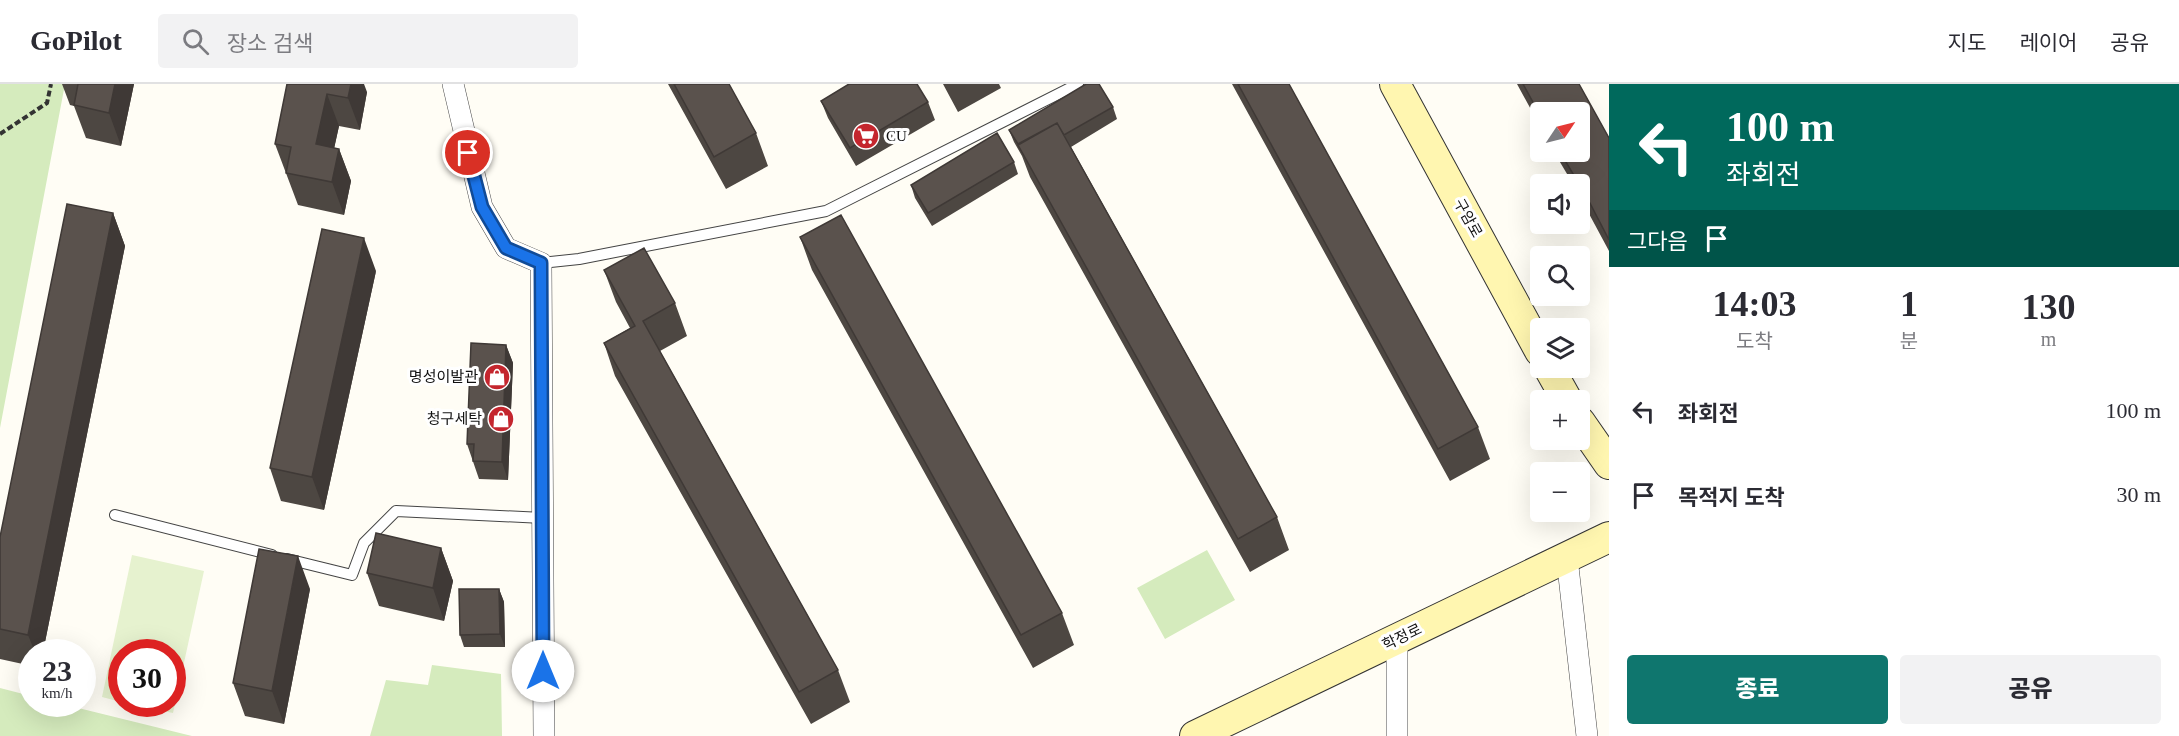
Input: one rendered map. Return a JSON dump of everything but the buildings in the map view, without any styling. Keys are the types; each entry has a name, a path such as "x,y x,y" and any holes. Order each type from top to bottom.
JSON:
{"main road":[{"name":"구암로","path":"1395,84 1530,333"},
{"path":"1590,436 1609,464"},
{"name":"학정로","path":"1195,736 1609,537"}],"street":[{"path":"453,84 482,207 506,248 541,263 544,736"},
{"path":"1567,558 1587,736"},
{"path":"1397,639 1397,736"}],"lane":[{"path":"541,263 579,259 826,211 1078,84"},
{"path":"115,515 352,575 364,543 396,511 543,518"}],"path":[{"path":"0,134 47,103 51,84"}],"green space":[{"path":"0,84 65,84 0,428"},
{"path":"1207,550 1235,600 1165,639 1137,588"},
{"path":"132,555 204,571 186,653 186,639 114,639"},
{"path":"432,665 501,674 502,736 370,736 386,680 428,685"},
{"path":"108,669 108,699 102,697"},
{"path":"0,688 18,693 18,717 96,717 96,712 192,736 0,736"}],"place":[{"name":"CU","path":"866,136"},
{"name":"명성이발관","path":"497,377"},
{"name":"청구세탁","path":"501,419"}],"route":[{"path":"468,153 482,207 506,248 541,263 543,671"}]}
